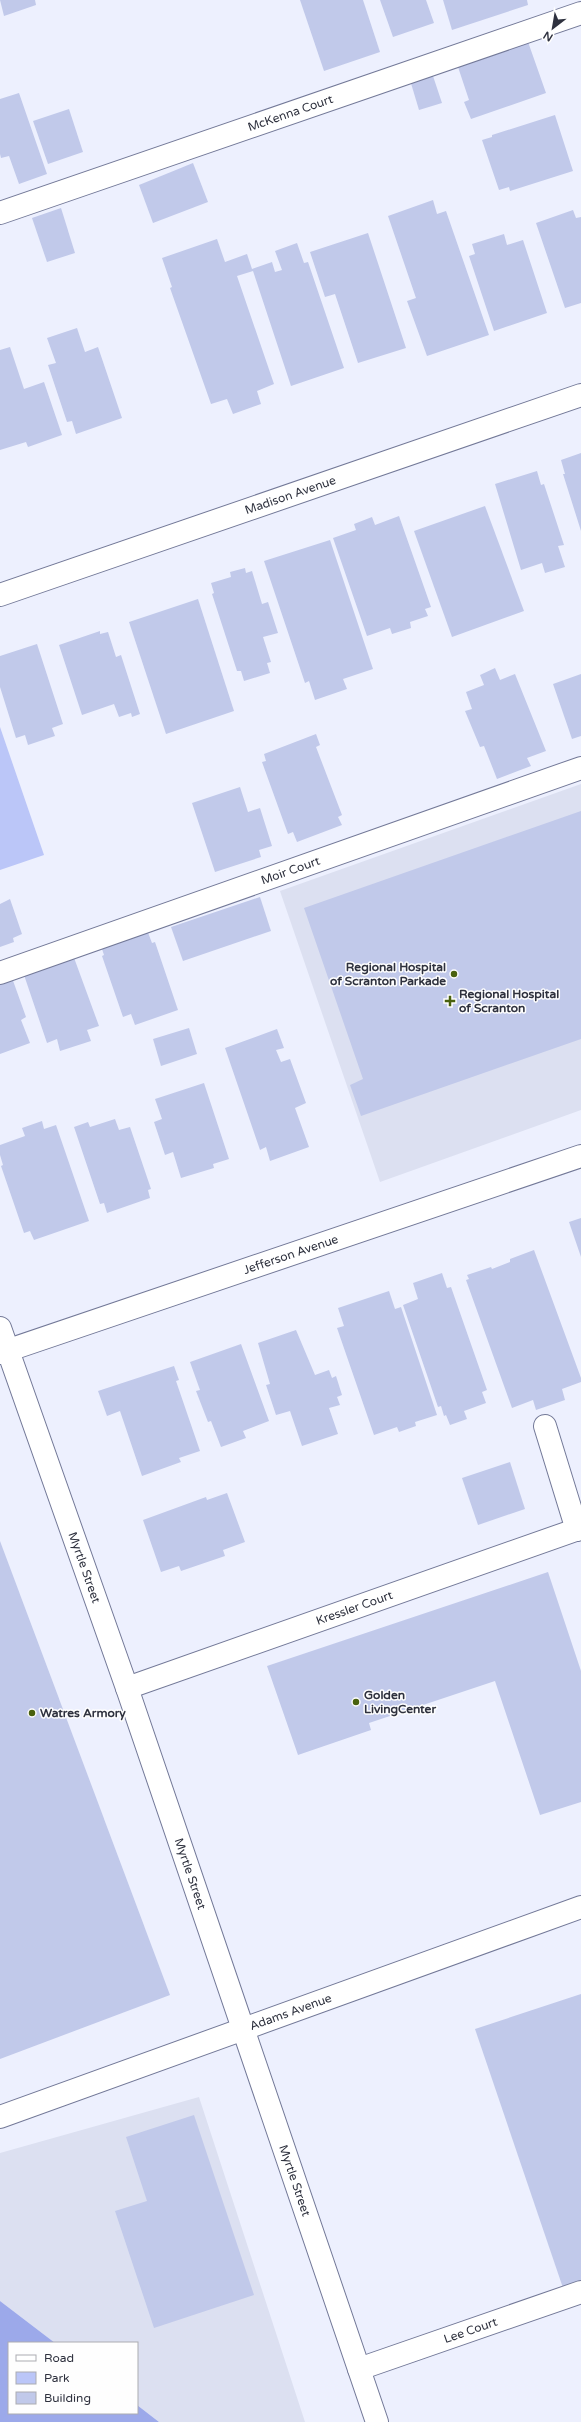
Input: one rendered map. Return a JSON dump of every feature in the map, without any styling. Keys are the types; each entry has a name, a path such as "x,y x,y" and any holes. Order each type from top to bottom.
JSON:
{"street":[{"name":"McKenna Court","path":"0,212 581,13"},
{"name":"Madison Avenue","path":"0,595 581,395"},
{"name":"Moir Court","path":"0,973 581,768"},
{"name":"Jefferson Avenue","path":"4,1352 581,1156"},
{"name":"Myrtle Street","path":"0,1328 4,1352 127,1688 377,2422"},
{"path":"545,1426 579,1529"},
{"name":"Kressler Court","path":"127,1688 579,1529"},
{"name":"Adams Avenue","path":"0,2117 581,1907"},
{"name":"Lee Court","path":"359,2369 581,2292"}],"shaded area":[{"name":"Regional Hospital of Scranton","path":"581,784 581,1110 380,1182 280,891"},
{"path":"199,2097 305,2422 159,2422 138,2406 138,2342 54,2342 0,2301 0,2153"},
{"path":"0,2301 54,2342 8,2342 8,2414 138,2414 138,2406 159,2422 0,2422"}],"green space":[{"path":"0,727 44,855 0,870"}],"building":[{"path":"0,0 35,0 36,5 4,16"},
{"path":"300,0 363,0 380,52 324,71"},
{"path":"380,0 426,0 434,23 393,37"},
{"path":"443,0 527,0 528,5 452,30"},
{"path":"527,39 546,93 471,119 464,102 469,100 457,64"},
{"path":"432,73 442,103 419,110 410,80"},
{"path":"19,93 47,174 19,184 9,156 1,158 0,154 0,99"},
{"path":"69,109 83,152 48,164 33,121"},
{"path":"555,115 573,171 510,191 509,187 499,190 482,140 492,137 492,135"},
{"path":"193,163 208,202 153,223 139,185"},
{"path":"433,200 437,214 446,211 489,335 427,356 407,301 416,298 388,216"},
{"path":"61,208 75,253 47,262 32,218"},
{"path":"573,210 576,218 581,217 581,303 565,308 536,223"},
{"path":"368,233 406,348 358,363 335,294 325,297 310,252"},
{"path":"504,234 507,245 523,240 547,313 494,331 469,256 475,254 472,244"},
{"path":"217,239 225,262 247,254 252,269 272,262 275,272 282,270 275,251 297,243 304,263 308,262 344,368 291,386 253,271 237,276 274,384 257,391 261,404 233,414 227,399 211,404 170,288 172,287 162,258"},
{"path":"77,328 85,352 98,347 122,418 76,434 72,421 67,422 48,365 56,363 47,338"},
{"path":"10,347 24,389 44,382 62,435 28,447 26,442 0,450 0,350"},
{"path":"581,453 581,531 563,474 565,474 561,460"},
{"path":"537,471 541,485 544,484 564,545 558,546 565,567 545,573 542,563 521,570 495,484"},
{"path":"485,506 524,611 452,637 414,531"},
{"path":"399,516 431,607 425,609 428,616 410,622 411,628 392,634 390,628 367,636 333,538 356,530 354,524 372,517 375,525"},
{"path":"330,540 373,669 343,679 347,689 315,700 309,681 305,683 264,561"},
{"path":"245,568 246,573 252,571 262,604 268,602 278,633 263,637 271,662 267,663 270,673 244,681 241,671 237,671 212,594 214,593 211,583 231,577 230,572"},
{"path":"198,599 234,711 166,734 129,622"},
{"path":"100,631 100,634 108,632 116,657 121,655 140,714 132,717 131,713 119,717 114,704 82,715 59,645"},
{"path":"37,644 63,724 52,728 55,736 28,745 25,735 16,738 0,687 0,656"},
{"path":"495,668 500,680 515,674 546,751 527,758 531,766 497,779 484,746 480,747 465,711 472,709 466,692 484,685 480,675"},
{"path":"581,674 581,736 572,739 553,684"},
{"path":"316,734 320,745 316,747 342,815 338,817 342,825 297,842 293,832 288,834 262,762 266,761 264,754"},
{"path":"240,787 248,812 260,808 272,846 259,850 261,857 215,872 192,803"},
{"name":"Regional Hospital of Scranton","path":"581,811 581,1039 361,1116 350,1085 363,1079 304,908"},
{"path":"260,897 271,931 183,961 171,927"},
{"path":"10,899 22,934 13,938 14,942 0,947 0,904"},
{"path":"147,930 152,943 155,942 178,1010 135,1025 131,1014 123,1017 102,956 104,955 101,946"},
{"path":"73,955 99,1026 87,1030 91,1041 60,1051 57,1039 47,1043 23,972"},
{"path":"11,975 26,1017 21,1020 30,1043 0,1054 0,979"},
{"path":"189,1028 197,1054 161,1066 153,1039"},
{"path":"277,1029 284,1048 276,1050 281,1062 290,1059 306,1103 295,1108 309,1147 270,1161 266,1147 260,1150 225,1048"},
{"path":"204,1083 229,1159 213,1164 214,1168 181,1178 173,1152 165,1155 154,1122 162,1119 155,1099"},
{"path":"115,1119 119,1130 130,1127 151,1189 148,1190 150,1198 107,1213 104,1203 100,1204 74,1127 88,1122 90,1127"},
{"path":"42,1121 44,1129 56,1125 89,1221 34,1240 30,1231 24,1233 1,1166 3,1165 0,1155 0,1145 25,1136 22,1128"},
{"path":"581,1218 581,1257 569,1222"},
{"path":"534,1250 581,1378 581,1382 562,1389 565,1400 536,1410 533,1400 512,1408 466,1280 469,1279 467,1275 491,1267 492,1269 510,1262 510,1259"},
{"path":"442,1273 447,1288 451,1287 487,1390 482,1392 486,1403 464,1411 467,1419 450,1425 446,1415 444,1416 441,1406 438,1407 403,1305 418,1299 413,1283"},
{"path":"389,1291 395,1309 401,1307 437,1415 415,1422 416,1426 399,1432 397,1427 374,1435 337,1328 344,1326 338,1308"},
{"path":"296,1330 315,1375 329,1370 332,1378 336,1376 342,1395 337,1397 340,1405 329,1408 338,1434 302,1446 290,1411 276,1415 266,1385 270,1384 258,1343"},
{"path":"241,1344 269,1421 243,1431 246,1438 221,1447 211,1421 208,1422 196,1391 200,1390 190,1362"},
{"path":"174,1366 179,1380 176,1381 200,1451 179,1458 181,1462 142,1476 120,1411 107,1416 98,1391"},
{"path":"510,1462 525,1509 478,1525 462,1478"},
{"path":"227,1493 245,1542 223,1550 225,1556 181,1571 179,1566 161,1572 143,1520 206,1497 207,1500"},
{"path":"0,1541 170,1995 0,2059"},
{"name":"Golden LivingCenter","path":"548,1572 581,1671 581,1802 540,1815 495,1681 369,1723 371,1730 298,1755 267,1666"},
{"path":"581,1994 581,2282 563,2288 475,2029"},
{"path":"194,2115 254,2295 154,2328 115,2211 147,2201 126,2137"}],"place":[{"name":"Regional Hospital of Scranton Parkade","path":"454,974"},
{"name":"Regional Hospital of Scranton","path":"450,1001"},
{"name":"Golden LivingCenter","path":"356,1702"},
{"name":"Watres Armory","path":"32,1713"}]}
